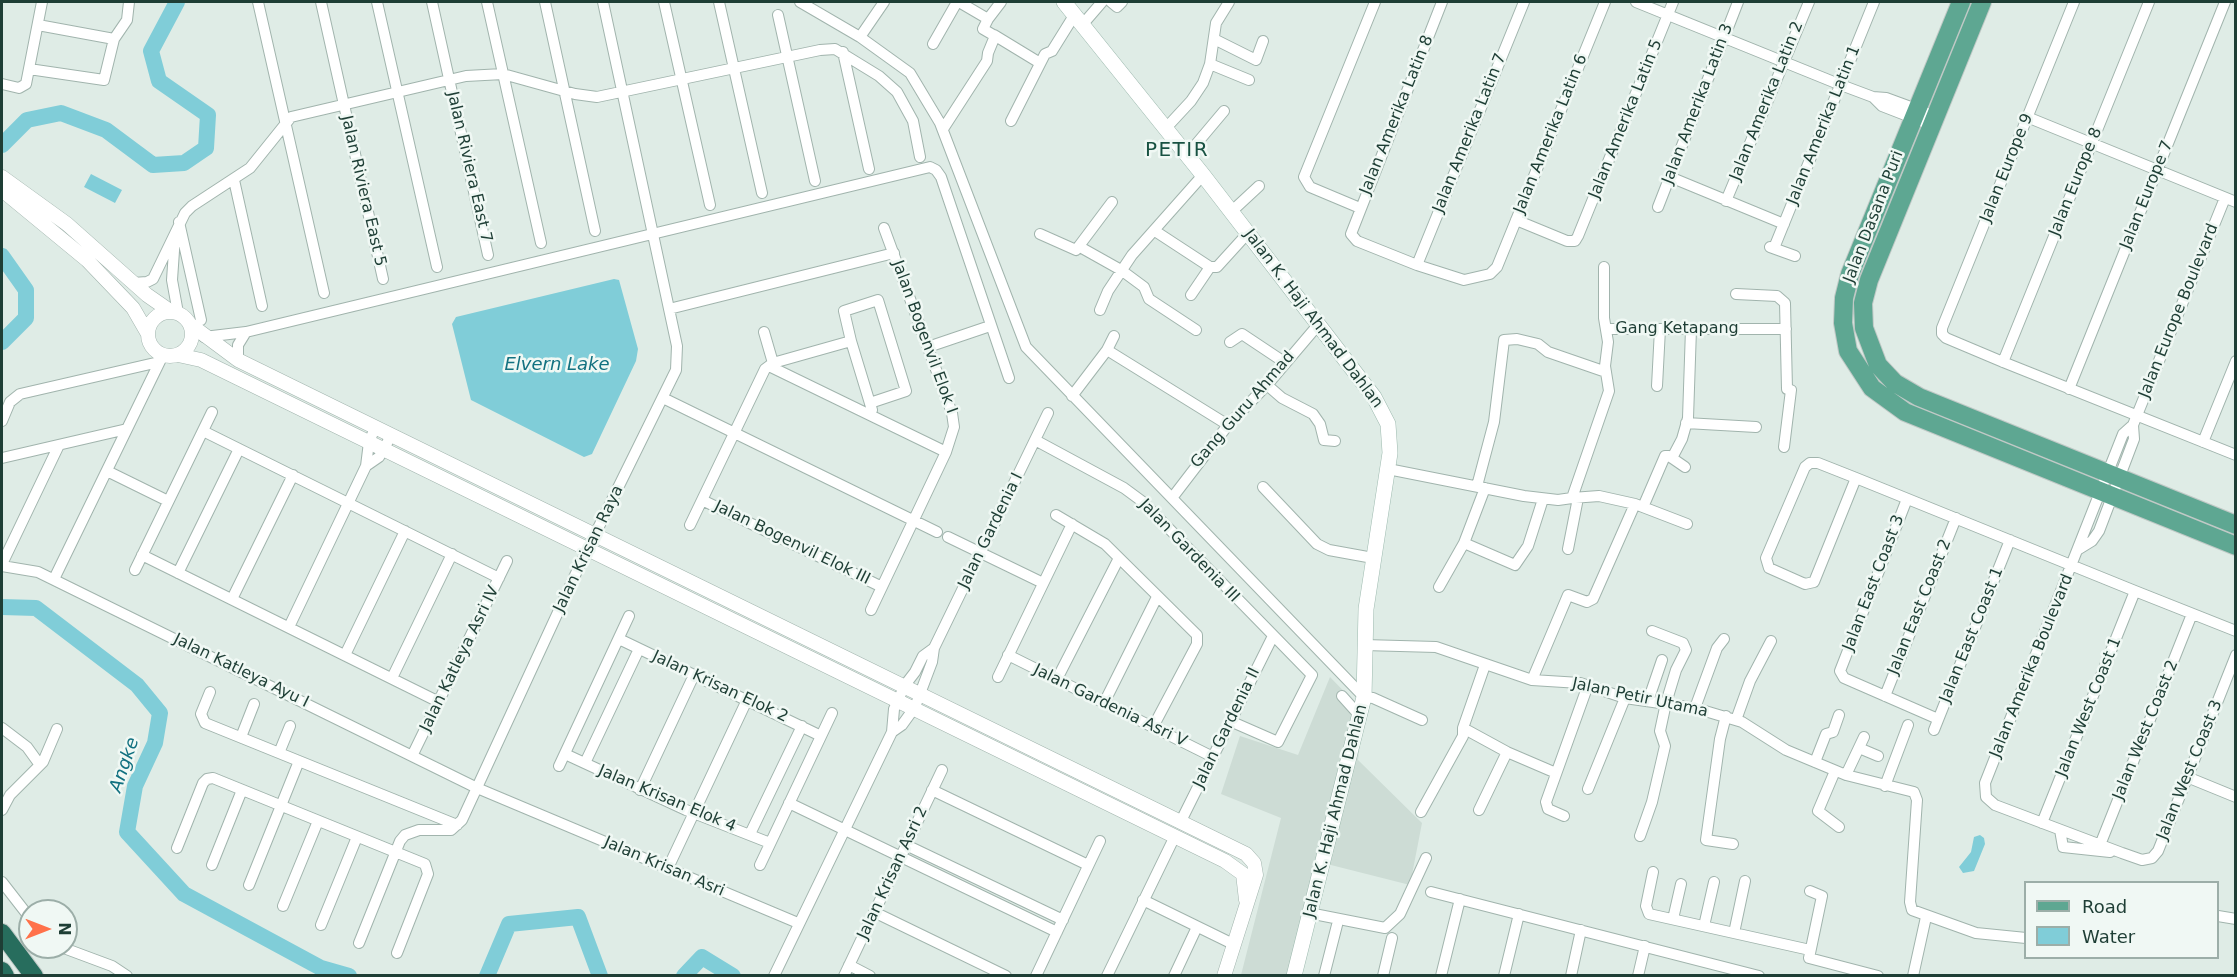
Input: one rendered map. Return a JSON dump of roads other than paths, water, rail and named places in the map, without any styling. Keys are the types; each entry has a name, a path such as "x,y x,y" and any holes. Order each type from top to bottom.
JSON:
{"highway":[{"path":"2,933 34,975"},
{"path":"2,971 5,975"}],"main road":[{"name":"Jalan K. Haji Ahmad Dahlan","path":"1064,2 1203,175 1374,397 1384,415 1390,433 1388,469 1373,558 1364,645 1363,705 1314,915 1297,975"},
{"name":"Jalan Dasana Puri","path":"1961,2 1845,291 1843,323 1848,351 1872,388 1905,412 2235,546"},
{"name":"Jalan Dasana Puri","path":"1982,2 1869,280 1863,303 1864,328 1878,365 1895,382 1919,397 2235,525"}],"street":[{"path":"2,84 23,88 42,2"},
{"path":"29,69 104,81 114,39 127,20 129,2"},
{"path":"258,2 324,293"},
{"name":"Jalan Riviera East 5","path":"321,2 383,279"},
{"path":"377,2 437,267"},
{"name":"Jalan Riviera East 7","path":"432,2 488,255"},
{"path":"488,2 541,243"},
{"path":"545,2 595,231"},
{"name":"Jalan Krisan Raya","path":"458,825 588,548 663,398 678,362 669,309 603,2"},
{"path":"664,2 710,205"},
{"path":"719,2 762,193"},
{"path":"800,2 860,37 906,68 943,129 1023,341 1363,705"},
{"path":"860,37 884,2"},
{"path":"933,44 958,2 988,19"},
{"path":"1001,2 983,29 1041,63"},
{"path":"1011,120 1041,63 1079,19 1101,2"},
{"path":"1111,2 1117,7 1122,2"},
{"path":"1166,128 1198,91 1210,64 1216,23 1229,2"},
{"path":"1360,208 1310,187 1304,177 1375,2"},
{"name":"Jalan Amerika Latin 8","path":"1417,266 1357,241 1353,238 1352,228 1442,2"},
{"name":"Jalan Amerika Latin 7","path":"1417,266 1524,2"},
{"name":"Jalan Amerika Latin 6","path":"1417,266 1464,280 1490,274 1497,267 1605,2"},
{"path":"1636,2 1873,97 1882,106 1933,121"},
{"name":"Jalan Amerika Latin 5","path":"1516,220 1567,241 1575,241 1673,2"},
{"name":"Jalan Amerika Latin 3","path":"1658,207 1738,2"},
{"name":"Jalan Amerika Latin 2","path":"1726,201 1809,2"},
{"name":"Jalan Amerika Latin 1","path":"1795,256 1771,247 1784,224 1874,2"},
{"name":"Jalan Europe 9","path":"2003,362 1946,339 1942,334 1942,328 2074,2"},
{"name":"Jalan Europe 8","path":"2003,362 2148,2"},
{"name":"Jalan Europe 7","path":"2068,389 2225,2"},
{"path":"778,15 815,181"},
{"path":"38,26 114,39"},
{"path":"943,129 987,62 994,35"},
{"path":"1215,40 1256,60 1263,41"},
{"path":"133,283 153,279 179,222 192,206 234,180 258,159 285,122 298,113 449,79 502,74 586,96 622,92 829,48 843,52 879,76 897,92 913,122 920,157"},
{"path":"843,52 869,169"},
{"path":"1210,64 1249,80"},
{"path":"1187,155 1224,111"},
{"path":"2027,117 2230,200"},
{"path":"203,337 246,333 930,167 936,170 941,177 1009,378"},
{"path":"1100,310 1121,270 1203,175"},
{"path":"2,177 10,192 96,248 133,283 174,312 196,323"},
{"path":"1670,177 1784,224"},
{"path":"234,180 262,306"},
{"path":"1232,212 1259,186"},
{"name":"Jalan Europe Boulevard","path":"2113,476 2123,434 2135,421 2230,200"},
{"path":"1040,234 1074,250 1080,247 1112,201"},
{"path":"29,203 133,308 148,334 152,347 161,359"},
{"path":"179,222 196,323 203,337 238,360 905,684 1251,858 1256,875 1224,975"},
{"name":"Jalan Bogenvil Elok I","path":"871,610 946,452 953,434 954,421 884,228"},
{"path":"1155,231 1210,267 1217,267 1247,234"},
{"path":"174,312 172,280 175,235"},
{"path":"1080,247 1121,270 1144,287 1149,299 1196,330"},
{"path":"669,309 894,253"},
{"path":"1191,295 1210,267"},
{"path":"1604,267 1604,318 1607,329"},
{"path":"1736,294 1780,297 1785,303 1786,389 1791,390 1784,447"},
{"path":"870,403 906,391 878,300 844,311 874,418"},
{"path":"148,334 154,318 174,312"},
{"path":"178,355 189,346 196,323"},
{"path":"928,347 990,326"},
{"name":"Gang Guru Ahmad","path":"1172,498 1228,425 1267,385 1284,362 1318,326"},
{"name":"Gang Ketapang","path":"1568,549 1575,498 1609,391 1606,372 1607,329 1786,329"},
{"path":"1657,386 1660,329"},
{"path":"1672,458 1686,423 1691,378 1691,329"},
{"path":"690,525 734,433 771,364 764,332"},
{"path":"238,360 238,345 246,333"},
{"path":"1230,342 1242,334 1284,362"},
{"path":"1072,396 1107,350 1114,336"},
{"path":"1439,587 1464,543 1481,487 1492,430 1504,340 1516,339 1538,344 1548,352 1606,372"},
{"path":"771,364 851,341"},
{"path":"1107,350 1228,425"},
{"path":"2,420 10,402 20,394 178,355 201,360 1175,836 1240,870 1244,878 1246,902"},
{"path":"54,579 161,359"},
{"path":"2203,442 2235,361"},
{"path":"2003,362 2068,389 2135,421 2203,442 2235,456"},
{"path":"771,364 874,418 946,452"},
{"path":"1267,385 1282,398 1312,414 1320,424 1324,440 1335,441"},
{"path":"663,398 937,532"},
{"path":"135,570 212,412"},
{"name":"Jalan Gardenia I","path":"892,732 902,725 922,693 923,656 934,648 1048,413"},
{"path":"1686,423 1756,427"},
{"path":"289,627 366,466 369,442 375,428"},
{"path":"2,458 127,429"},
{"path":"203,431 500,578"},
{"path":"366,466 384,450 391,436"},
{"name":"Jalan Gardenia III","path":"1035,440 1134,495 1312,677 1278,742 1230,721"},
{"path":"2,565 59,445"},
{"path":"178,573 239,449"},
{"path":"1532,680 1568,595 1587,602 1593,599 1665,456 1685,467"},
{"path":"1856,478 1812,584 1805,584 1772,571 1767,565 1767,558 1807,464 1818,463 1856,478 1907,499 1956,518 2235,632"},
{"path":"1388,469 1543,499 1599,496 1639,505 1687,524"},
{"path":"106,471 168,501"},
{"path":"232,599 293,476"},
{"name":"Jalan Amerika Boulevard","path":"2042,823 1989,802 1985,790 1986,783 2079,549 2113,476"},
{"path":"1263,487 1317,544 1329,550 1373,558"},
{"path":"1464,543 1515,565 1528,546 1543,499"},
{"name":"Jalan East Coast 3","path":"1885,696 1844,678 1840,668 1907,499"},
{"name":"Jalan Bogenvil Elok III","path":"702,500 882,587"},
{"path":"1056,516 1105,544 1197,635 1198,640 1153,727"},
{"name":"Jalan East Coast 2","path":"1885,696 1956,518"},
{"path":"998,677 1072,524"},
{"path":"345,655 405,531"},
{"path":"948,537 1043,583"},
{"name":"Jalan East Coast 1","path":"1934,730 2010,540"},
{"path":"392,678 452,554"},
{"path":"142,555 439,702"},
{"path":"1057,680 1119,558"},
{"name":"Jalan Katleya Asri IV","path":"412,756 507,561"},
{"name":"Jalan Katleya Ayu I","path":"2,565 27,569 54,579 477,788"},
{"name":"Jalan West Coast 1","path":"2042,823 2135,591"},
{"path":"1104,703 1157,597"},
{"name":"Jalan West Coast 2","path":"2100,845 2192,614"},
{"path":"559,766 629,616"},
{"path":"1640,836 1652,802 1665,746 1660,731 1666,703 1686,647 1683,643 1652,631"},
{"name":"Jalan Gardenia II","path":"1181,821 1272,636"},
{"name":"Jalan Krisan Elok 2","path":"619,639 821,736"},
{"path":"1695,708 1717,648 1724,639"},
{"path":"1733,844 1706,840 1720,739 1771,641"},
{"name":"Jalan Petir Utama","path":"1364,645 1436,647 1532,680 1588,685 1625,698 1695,708 1731,718 1786,750 1835,771 1910,791 1917,796 1910,907 1926,917"},
{"path":"585,764 639,649"},
{"name":"Jalan Gardenia Asri V","path":"1008,655 1213,757"},
{"name":"Jalan West Coast 3","path":"2122,853 2147,860 2158,851 2235,656"},
{"path":"1648,701 1662,660"},
{"path":"1421,812 1463,736 1463,728 1485,665"},
{"name":"Jalan Gardenia I","path":"892,732 891,720 905,684 921,674"},
{"path":"640,790 694,675"},
{"path":"1564,816 1548,809 1546,805 1588,685"},
{"path":"210,692 201,720 458,825"},
{"path":"1342,696 1363,705"},
{"path":"1885,696 1938,718"},
{"path":"1363,705 1373,698 1422,720"},
{"path":"1588,789 1625,698"},
{"path":"668,868 747,700"},
{"path":"241,737 254,704"},
{"path":"760,865 832,714"},
{"path":"1815,762 1826,734 1833,732 1839,715"},
{"path":"1885,786 1908,725"},
{"path":"279,753 290,726"},
{"path":"750,834 802,726"},
{"path":"2,728 27,747 40,765"},
{"path":"1463,728 1507,752 1556,772"},
{"path":"2,810 9,795 40,765 57,729"},
{"path":"774,975 892,732"},
{"path":"1846,775 1864,736"},
{"path":"1859,748 1878,756"},
{"path":"1479,810 1507,752"},
{"name":"Jalan Krisan Elok 4","path":"565,754 694,814 770,843"},
{"path":"249,885 299,761"},
{"name":"Jalan Krisan Asri 2","path":"847,970 942,770"},
{"path":"1835,771 1818,811 1839,827"},
{"path":"2187,777 2235,797"},
{"path":"177,848 207,778 213,778 425,864 428,868 397,953"},
{"name":"Jalan Krisan Asri","path":"477,788 798,923"},
{"path":"212,865 242,790"},
{"path":"932,790 1088,865"},
{"path":"789,803 1057,932"},
{"path":"283,906 318,820"},
{"path":"1181,821 1187,836 1175,836 1165,826 1181,821"},
{"path":"2042,823 2122,853"},
{"path":"359,943 405,835 429,830 451,830 458,825"},
{"path":"2060,830 2063,847 2122,853"},
{"path":"1107,975 1175,836"},
{"path":"321,925 357,837"},
{"path":"1036,975 1100,841"},
{"path":"906,845 1063,920"},
{"path":"1314,915 1385,928 1400,914 1426,858"},
{"path":"1653,872 1647,910 1649,914 1810,950"},
{"path":"1734,933 1744,881"},
{"path":"2,882 18,903"},
{"path":"1704,926 1714,882"},
{"path":"1673,919 1681,884"},
{"path":"1810,891 1822,896 1808,956 1812,960 1852,973 1878,975"},
{"path":"1431,892 1757,975"},
{"path":"1441,975 1460,899"},
{"path":"1143,900 1233,944"},
{"path":"874,912 1006,975"},
{"path":"1504,975 1519,914"},
{"path":"2219,916 2235,919"},
{"path":"1913,975 1926,917 1976,933 2024,938"},
{"path":"1324,975 1337,925"},
{"path":"1174,975 1197,927"},
{"path":"1571,975 1581,930"},
{"path":"1383,975 1392,938"},
{"path":"1638,975 1645,946"},
{"path":"78,953 112,966 128,975"},
{"path":"1705,975 1708,963"},
{"path":"847,970 870,975"}],"water":[{"path":"91,174 122,190 115,203 84,187"},
{"name":"Elvern Lake","path":"614,279 619,280 638,349 636,361 592,454 584,457 471,400 452,324 456,317"},
{"path":"1980,835 1984,838 1985,844 1974,871 1963,873 1959,867 1971,852 1974,837"}],"waterway":[{"name":"Angke","path":"2,145 27,120 61,113 106,130 153,165 184,163 206,148 208,115 159,81 151,51 177,2"},
{"name":"Angke","path":"2,256 26,290 26,318 2,342"},
{"name":"Angke","path":"2,607 36,608 137,685 160,713 155,743 135,786 127,832 184,894 321,968 349,976"},
{"name":"Angke","path":"487,976 509,924 578,917 600,976"},
{"name":"Angke","path":"684,976 702,957 733,976"}],"district":[{"name":"PETIR","path":"1177,151"}]}
